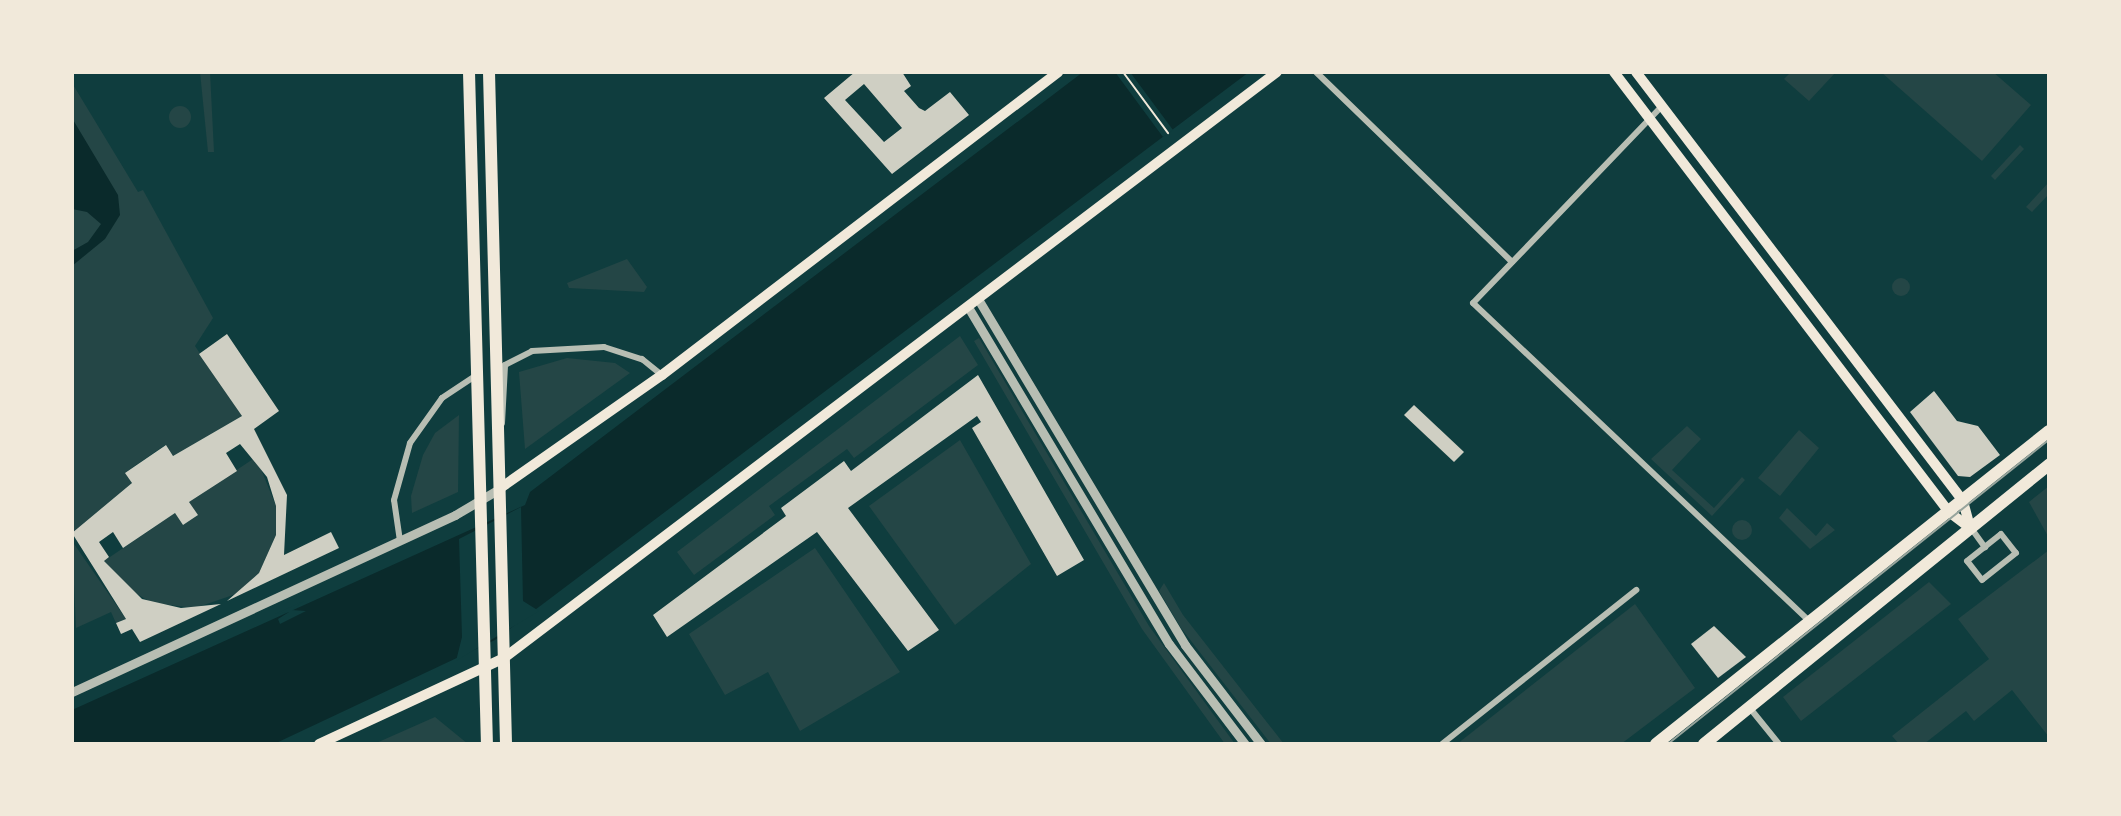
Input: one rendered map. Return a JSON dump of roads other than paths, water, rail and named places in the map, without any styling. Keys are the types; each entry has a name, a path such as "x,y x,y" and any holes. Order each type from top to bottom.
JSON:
{"main road":[{"path":"469,72 487,744"},
{"path":"489,72 506,744"},
{"path":"500,489 662,375 1059,72"},
{"path":"319,744 504,658 1277,72"},
{"path":"1614,72 1949,512 1970,528"},
{"path":"1636,72 1963,501 1970,528"},
{"path":"1656,744 2049,431"},
{"path":"1704,744 1748,706 2049,465"}],"street":[{"path":"1316,72 1512,262"},
{"path":"1662,106 1473,303 1810,622"},
{"path":"978,299 1185,645 1262,744"},
{"path":"968,307 1169,645 1245,744"},
{"path":"498,444 505,408 505,364 513,357 545,348 593,346 630,354 662,375"},
{"path":"400,541 394,500 410,443 442,398 478,374"},
{"path":"72,692 400,541 500,489"},
{"path":"1970,528 1985,547"},
{"path":"2001,534 2016,554 1982,580 1967,561 1985,547 2001,534"},
{"path":"1442,744 1636,590"},
{"path":"1748,706 1779,744"}],"tram line":[{"path":"1668,744 2049,440"}]}
